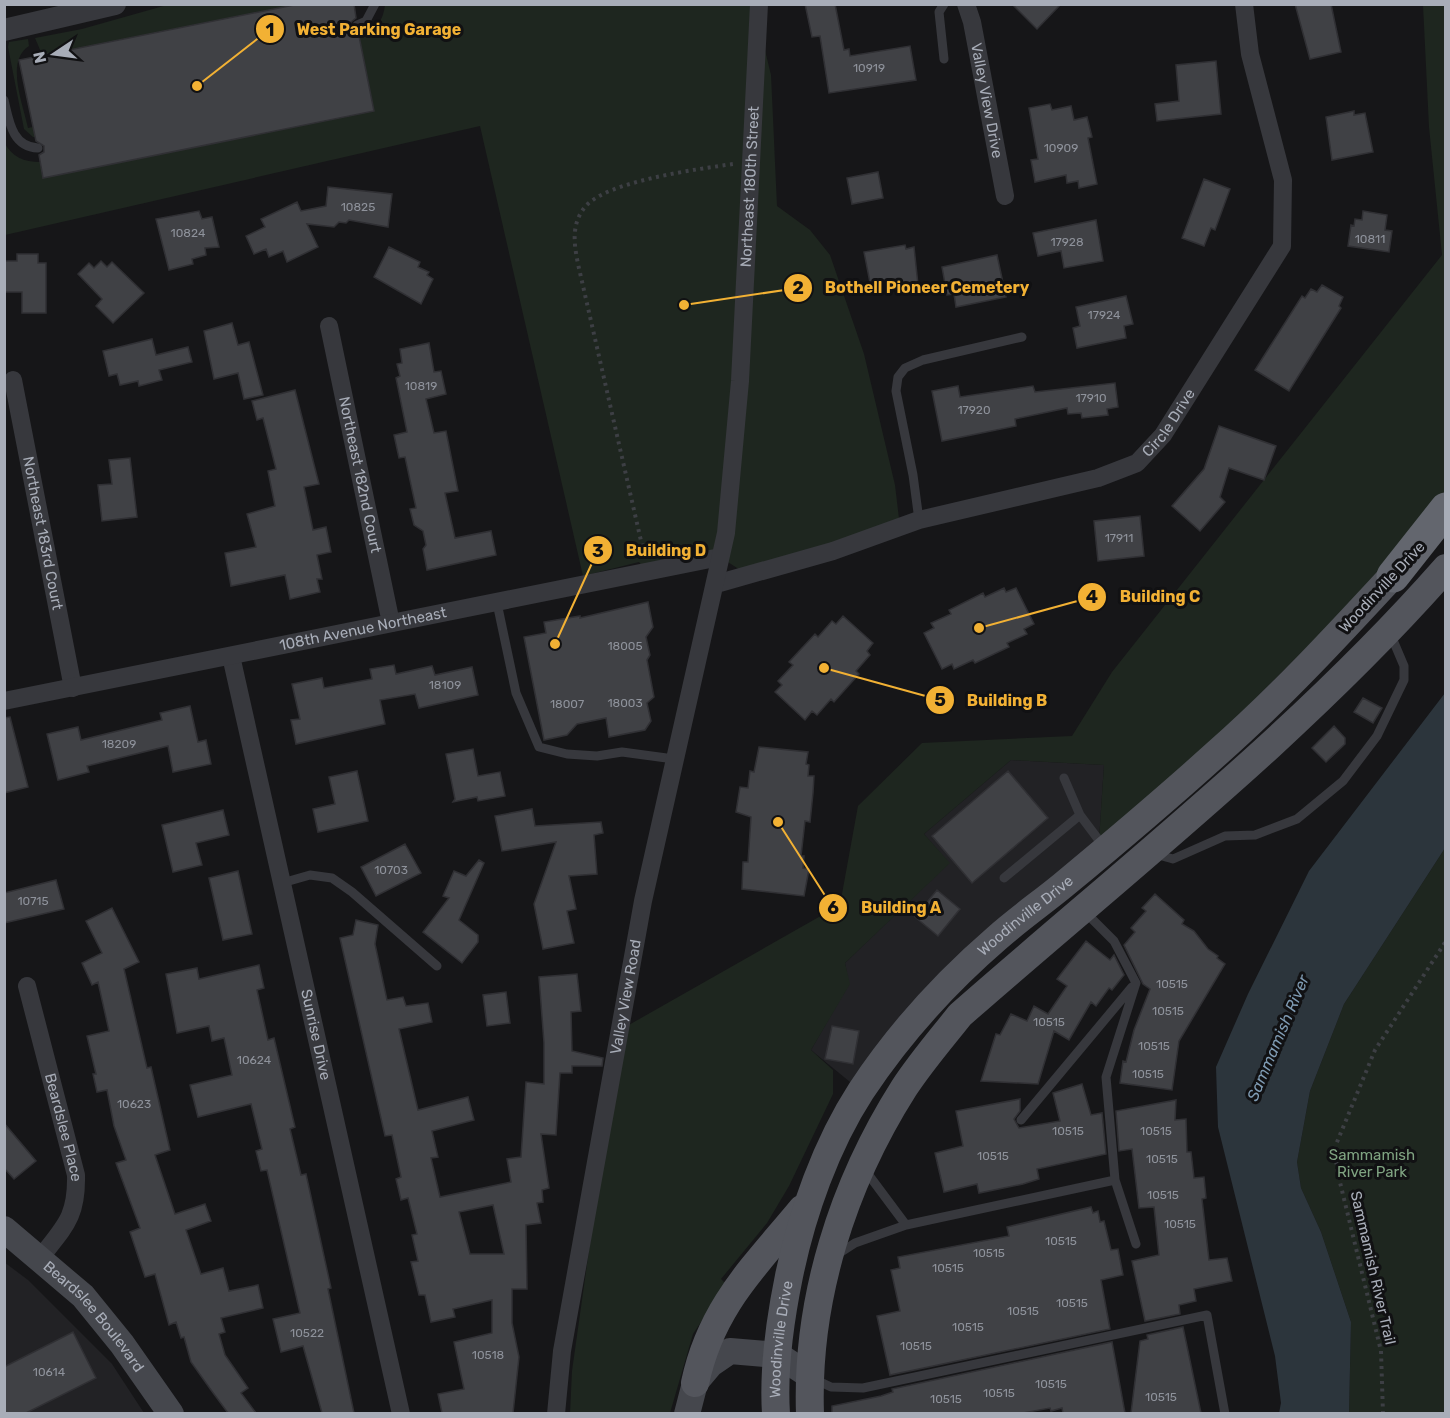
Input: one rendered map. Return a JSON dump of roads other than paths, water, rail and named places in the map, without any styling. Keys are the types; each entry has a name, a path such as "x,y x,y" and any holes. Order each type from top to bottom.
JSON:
{"highway":[{"path":"1393,576 1446,509"}],"main road":[{"name":"Woodinville Drive","path":"776,1413 778,1355 793,1258 810,1201 840,1130 861,1091 919,1016 997,938 1219,752 1295,680 1446,519"},
{"name":"Woodinville Drive","path":"810,1413 810,1376 817,1309 838,1224 862,1166 906,1086 960,1015 1150,852 1320,699 1446,568"},
{"path":"687,1413 707,1339 727,1300 810,1201"},
{"name":"Beardslee Boulevard","path":"4,1229 83,1296 122,1344 171,1413"},
{"path":"695,1383 721,1355 730,1351 778,1355 810,1376"}],"street":[{"path":"4,30 115,4"},
{"name":"Northeast 180th Street","path":"716,584 726,533 740,381 759,4"},
{"name":"Valley View Drive","path":"966,4 972,22 1005,196"},
{"name":"Circle Drive","path":"716,584 833,552 919,520 1098,478 1137,463 1163,435 1282,246 1283,180 1250,54 1244,4"},
{"name":"Northeast 182nd Court","path":"328,326 391,623"},
{"name":"Northeast 183rd Court","path":"13,380 73,688"},
{"name":"108th Avenue Northeast","path":"4,701 720,557"},
{"name":"Valley View Road","path":"556,1413 562,1351 643,901 716,584"},
{"name":"Sunrise Drive","path":"231,656 401,1413"},
{"name":"Beardslee Place","path":"27,986 76,1175 76,1197 72,1216 40,1258"}],"lane":[{"path":"357,25 366,21 375,4"},
{"path":"944,4 939,12 944,59"},
{"path":"4,100 10,125 19,142 28,147 38,148"},
{"path":"919,520 913,475 896,391 898,377 905,368 923,360 1022,337"},
{"path":"497,603 516,693 539,747 567,754 597,756 621,752 674,759"},
{"path":"1150,852 1173,859 1225,836 1255,835 1297,819 1343,781 1377,736 1404,680 1404,666 1389,629"},
{"path":"1064,778 1080,815 1106,849"},
{"path":"1004,878 1080,815"},
{"path":"282,883 310,875 332,878 352,892 437,966"},
{"path":"1082,910 1114,941 1136,983 1106,1077 1115,1180 1136,1244"},
{"path":"1021,1120 1136,983"},
{"path":"862,1166 906,1226"},
{"path":"827,1262 855,1243 906,1226 1115,1180"},
{"path":"810,1376 831,1387 863,1388 1206,1315 1225,1413"}],"water":[{"name":"Sammamish River","path":"1445,693 1445,848 1344,1004 1310,1091 1297,1162 1301,1188 1321,1232 1351,1322 1349,1413 1279,1413 1281,1403 1275,1356 1218,1127 1216,1067 1248,994 1309,871"}],"place":[{"name":"West Parking Garage","path":"197,86"},
{"name":"Bothell Pioneer Cemetery","path":"684,305"},
{"name":"Building C","path":"979,628"},
{"name":"Building D","path":"555,644"},
{"name":"Building B","path":"824,668"},
{"name":"Building A","path":"778,822"}],"park label":[{"name":"Sammamish River Park","path":"1372,1164"}]}
